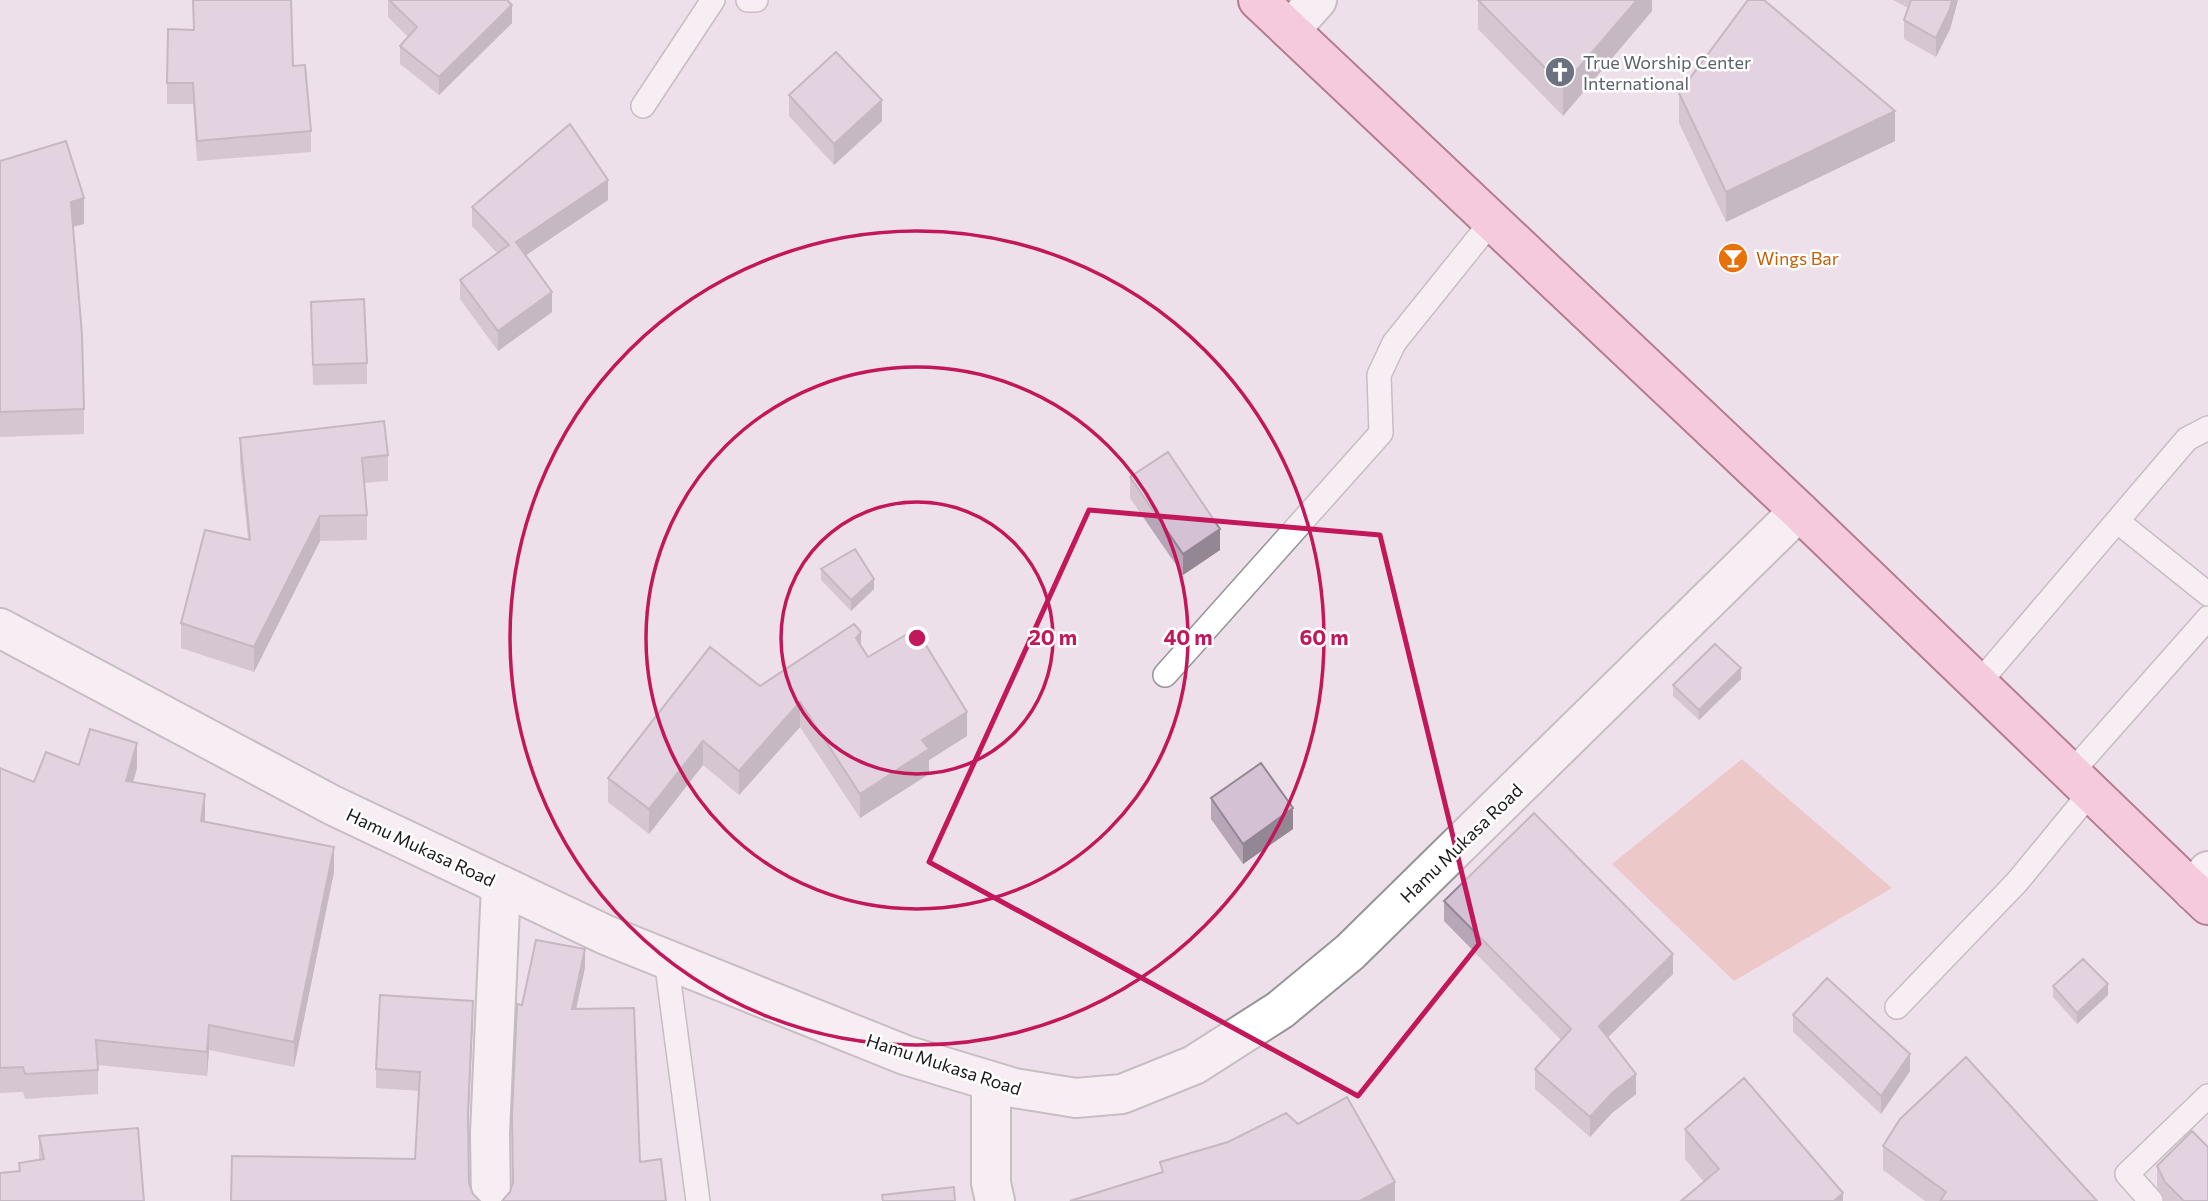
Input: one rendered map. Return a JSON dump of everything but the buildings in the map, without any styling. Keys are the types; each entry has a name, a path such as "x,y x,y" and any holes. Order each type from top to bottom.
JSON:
{"main road":[{"path":"1258,0 1800,511 2081,782 2203,889"}],"street":[{"path":"1290,30 1317,0"},
{"name":"Hamu Mukasa Road","path":"0,628 332,805 606,935 905,1055 991,1082 1076,1098 1122,1094 1194,1065 1280,1010 1350,952 1800,511"},
{"path":"491,1201 490,1133 501,885"},
{"path":"991,1082 991,1183 995,1201"}],"lane":[{"path":"643,106 713,0"},
{"path":"748,0 756,0"},
{"path":"1165,675 1381,433 1379,375 1394,343 1492,221"},
{"path":"1978,684 2187,439 2208,428"},
{"path":"2117,521 2208,594"},
{"path":"1897,1007 2017,882 2081,782 2208,618"},
{"path":"666,959 698,1201"},
{"path":"2151,1201 2127,1174 2208,1096"}],"highlighted area":[{"path":"1089,510 1380,535 1479,944 1358,1096 929,862"}],"shaded area":[{"path":"1742,759 1892,888 1734,981 1612,864"}],"place":[{"name":"True Worship Center International","path":"1560,72"},
{"name":"Wings Bar","path":"1733,258"}]}
